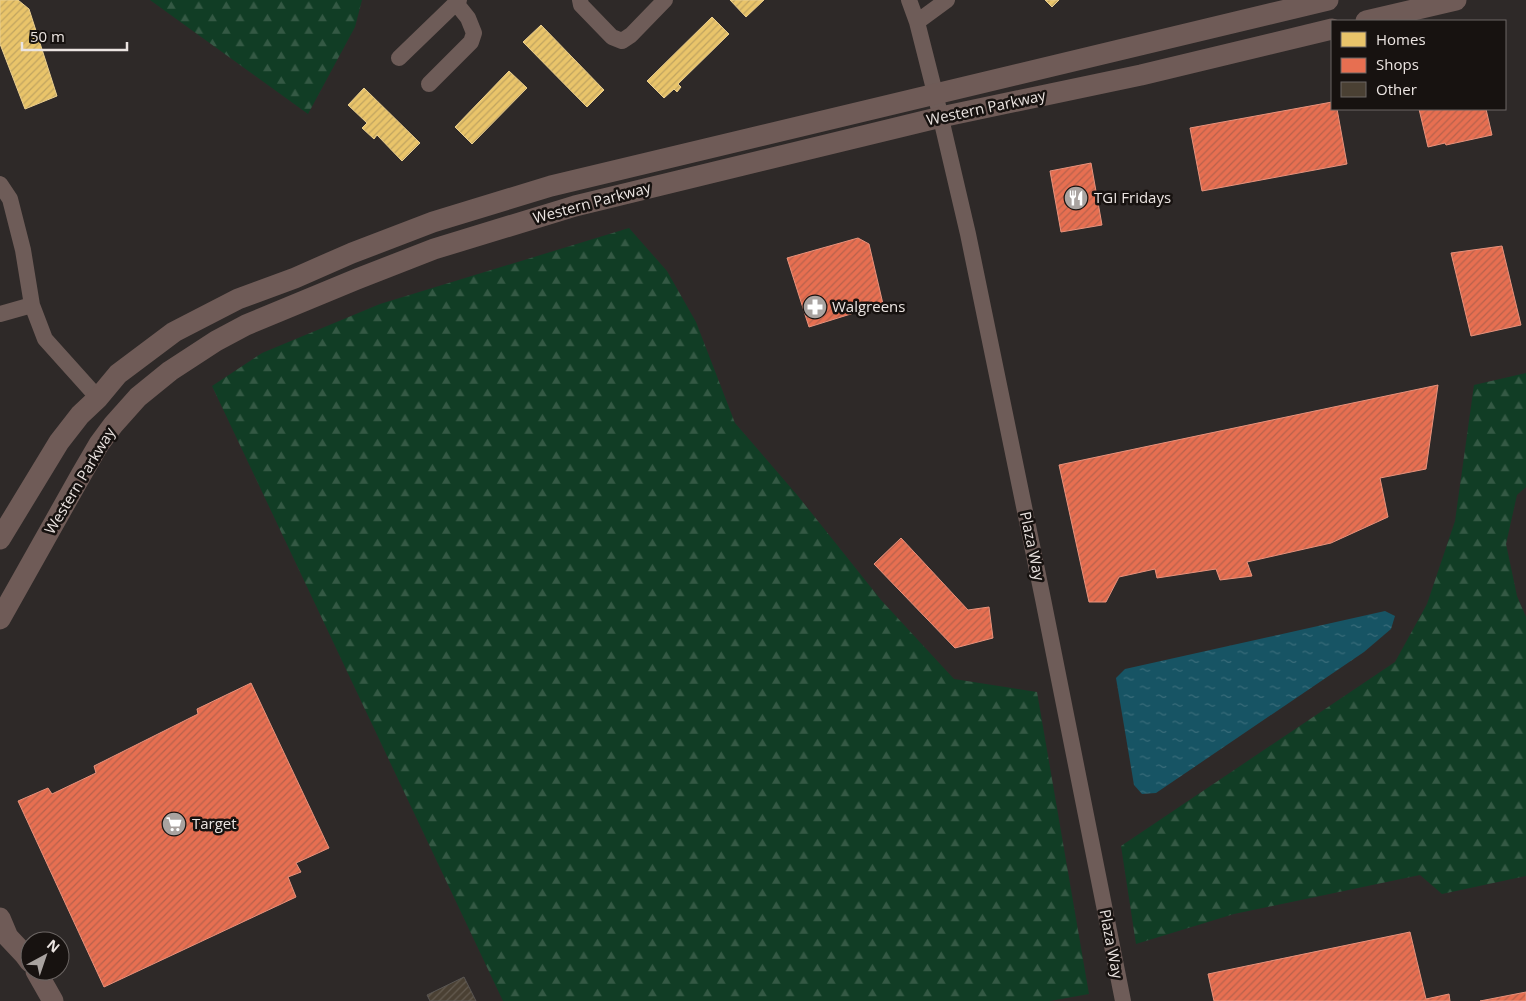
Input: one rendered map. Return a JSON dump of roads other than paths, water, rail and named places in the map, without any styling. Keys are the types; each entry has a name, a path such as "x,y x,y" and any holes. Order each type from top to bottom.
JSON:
{"main road":[{"name":"Western Parkway","path":"0,539 59,442 80,415 98,398 118,374 156,345 193,322 245,296 295,278 352,253 432,222 551,186 1328,0"},
{"path":"1370,20 1456,0"},
{"name":"Western Parkway","path":"0,619 81,475 113,425 138,397 170,371 246,325 391,265 476,235 575,206 941,117 1140,75 1331,29"},
{"path":"3,929 20,949"},
{"path":"42,981 54,1001"}],"street":[{"path":"580,0 582,5 612,37 622,41 631,35 665,0"},
{"name":"Plaza Way","path":"909,0 917,22 935,93 968,234 1123,1001"},
{"path":"917,22 947,0"},
{"path":"399,58 458,1 472,26 474,33 471,42 429,84"},
{"path":"0,184 10,199 23,250 32,304 45,339 98,398"},
{"path":"0,314 32,304"}],"water":[{"path":"1385,611 1395,616 1391,629 1364,652 1156,793 1142,794 1134,785 1116,678 1125,669"}],"place":[{"name":"TGI Fridays","path":"1076,198"},
{"name":"Walgreens","path":"815,307"},
{"name":"Target","path":"174,824"}]}
